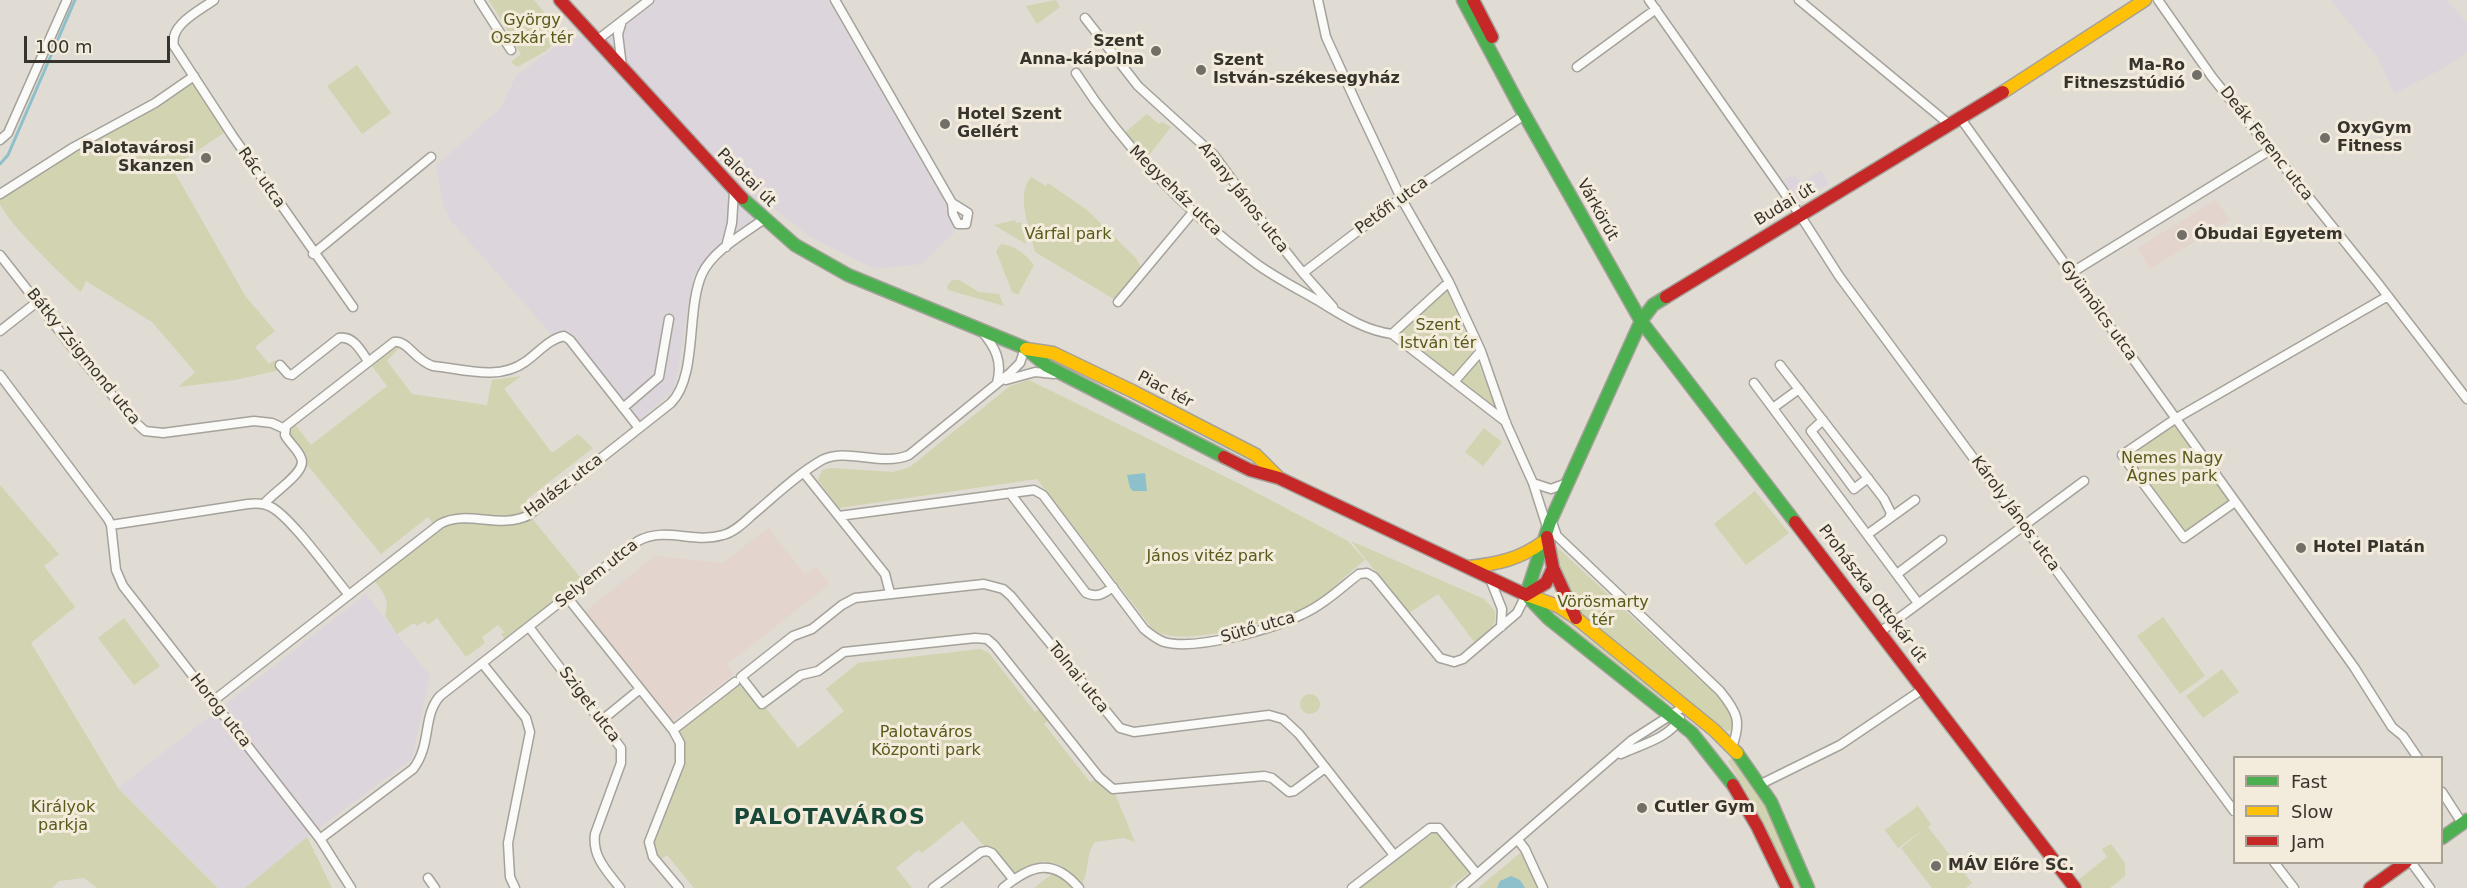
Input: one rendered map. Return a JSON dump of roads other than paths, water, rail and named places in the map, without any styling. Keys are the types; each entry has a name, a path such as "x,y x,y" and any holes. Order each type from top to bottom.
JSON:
{"main road":[{"name":"Palotai út","path":"560,0 734,191 795,245 825,264 870,285 954,318"},
{"name":"Várkörút","path":"1463,0 1519,105 1641,321"},
{"name":"Várkörút","path":"1473,0 1526,102 1526,114"},
{"name":"Budai út","path":"1527,595 1545,536 1567,482 1641,321 1653,305 1955,122 2145,0"},
{"name":"Piac tér","path":"954,318 1025,348 1053,353 1132,391 1256,455 1279,478"},
{"name":"Prohászka Ottokár út","path":"1641,321 2075,888"},
{"name":"Piac tér","path":"1025,348 1047,366 1066,377 1250,470 1279,478 1527,595"},
{"name":"Budai út","path":"1545,536 1552,568 1576,618"},
{"path":"1468,567 1512,561 1545,536"},
{"path":"1527,595 1546,583 1551,577 1552,568"},
{"path":"1527,595 1558,606 1576,618 1732,747 1761,784 1771,802 1808,888"},
{"path":"1527,595 1549,619 1674,718 1710,752 1746,802 1786,888"},
{"path":"2443,837 2465,821"},
{"path":"2370,888 2406,864"}],"street":[{"path":"0,140 8,133 67,0"},
{"name":"Rác utca","path":"214,0 175,30 174,46 313,254 353,307"},
{"path":"479,0 511,50"},
{"path":"596,40 649,0"},
{"path":"835,0 952,203"},
{"path":"1318,0 1323,36 1401,198 1449,282 1481,351 1506,423 1545,515 1545,536"},
{"name":"Károly János utca","path":"1649,0 1800,215 1839,276 2233,808"},
{"name":"Gyümölcs utca","path":"1798,0 1955,122 2071,273 2362,679 2392,727 2403,736 2417,756"},
{"name":"Deák Ferenc utca","path":"2158,0 2212,77 2272,149 2467,399"},
{"path":"1577,67 1656,9"},
{"name":"Arany János utca","path":"1085,18 1138,86 1214,155 1303,273"},
{"path":"622,70 618,34 623,19"},
{"name":"Megyeház utca","path":"1076,73 1102,114 1128,146 1193,212 1256,263 1359,325 1375,332 1392,334"},
{"path":"0,194 84,141 169,94 194,76"},
{"name":"Petőfi utca","path":"1303,273 1401,198 1526,114"},
{"path":"2071,273 2272,149"},
{"path":"313,254 431,157"},
{"path":"726,247 732,223 734,191"},
{"path":"1118,302 1193,212"},
{"name":"Halász utca","path":"213,701 430,531 446,521 463,519 506,522 529,515 671,403 681,391 699,281 706,267 726,247 764,219"},
{"name":"Bátky Zsigmond utca","path":"0,255 134,422 145,431 163,433 254,421 272,423 285,429"},
{"path":"1303,273 1337,312"},
{"path":"1449,282 1392,334 1506,423"},
{"path":"2235,502 2184,538 2122,455 2175,419 2388,296"},
{"path":"0,331 37,302"},
{"path":"623,408 659,377 669,319"},
{"path":"979,327 994,345 998,354 1000,366 997,384"},
{"path":"264,504 300,471 303,464 301,457 287,440 285,429 388,345 399,341 423,363 491,373 502,372 524,363 557,337 564,336 570,340 639,428"},
{"path":"280,364 288,374 292,375 339,338 345,337 351,340 369,361"},
{"name":"Selyem utca","path":"320,839 413,769 425,748 429,719 435,703 482,663 646,537 656,534 703,538 726,535 822,460 833,456 882,460 899,459 909,455 1020,363 1025,348"},
{"path":"1454,382 1481,351"},
{"path":"1780,365 1889,506 1889,518"},
{"name":"Selyem utca","path":"997,384 1035,372 1066,377"},
{"path":"0,375 106,514 111,525 248,504 264,504 272,507 287,520 349,595"},
{"path":"1754,383 1918,603"},
{"path":"1773,408 1799,389"},
{"path":"1823,420 1811,431 1854,489 1868,478"},
{"path":"804,473 885,574 890,593"},
{"path":"1880,632 2084,481"},
{"path":"1533,483 1551,489 1567,482"},
{"name":"Sütő utca","path":"839,516 1034,490 1043,495 1144,629 1163,642 1174,644 1223,639 1291,619 1310,610 1365,572 1374,577 1440,658 1454,662 1463,659 1518,613 1527,595"},
{"path":"1010,493 1086,593 1093,596 1102,595 1113,587"},
{"path":"1868,534 1915,500"},
{"path":"1552,517 1553,528 1557,536 1713,685 1731,705 1739,730 1732,747"},
{"name":"Horog utca","path":"111,525 116,570 123,586 320,839 351,888"},
{"path":"1896,574 1942,540"},
{"path":"1489,578 1500,602 1501,627"},
{"name":"Tolnai utca","path":"673,730 793,636 812,629 850,600 890,593 984,584 1003,589 1020,606 1120,728 1134,732 1269,715 1276,716 1291,725 1394,855"},
{"path":"567,597 673,730 680,743 680,763 649,842 653,857 679,888"},
{"name":"Sziget utca","path":"529,627 618,741 622,754 594,844 601,863 620,888"},
{"path":"738,679 762,704 801,675 818,671 839,654 849,651 975,638 987,639 1099,777 1113,789 1264,776 1272,778 1289,792 1294,791 1325,768"},
{"path":"482,663 526,718 530,732 508,843 510,877 515,888"},
{"path":"602,720 640,689"},
{"path":"1761,784 1840,745 1923,689"},
{"path":"1461,888 1632,740 1674,718 1685,706"},
{"path":"2443,793 2465,821"},
{"path":"1352,888 1430,828 1439,828 1477,874"},
{"path":"1518,840 1525,849 1543,888"},
{"path":"933,888 981,852 987,851 992,853 1013,879"},
{"path":"2276,864 2294,888"},
{"path":"2411,864 2430,888"},
{"path":"1003,888 1013,879 1035,868 1052,868 1064,872 1078,888"},
{"path":"428,878 435,888"}],"water":[{"path":"1145,473 1147,491 1133,491 1127,475"},
{"path":"1511,876 1520,880 1525,888 1497,888 1500,881"}],"waterway":[{"path":"0,164 8,155 75,0"}],"place":[{"name":"Szent Anna-kápolna","path":"1156,51"},
{"name":"Szent István-székesegyház","path":"1201,70"},
{"name":"Ma-Ro Fitneszstúdió","path":"2197,75"},
{"name":"Hotel Szent Gellért","path":"945,124"},
{"name":"OxyGym Fitness","path":"2325,138"},
{"name":"Palotavárosi Skanzen","path":"206,158"},
{"name":"Óbudai Egyetem","path":"2182,235"},
{"name":"Hotel Platán","path":"2301,548"},
{"name":"Cutler Gym","path":"1642,808"},
{"name":"MÁV Előre SC.","path":"1936,866"}],"district":[{"name":"PALOTAVÁROS","path":"830,818"}],"park label":[{"name":"György Oszkár tér","path":"532,30"},
{"name":"Várfal park","path":"1068,235"},
{"name":"Szent István tér","path":"1438,335"},
{"name":"Nemes Nagy Ágnes park","path":"2172,468"},
{"name":"János vitéz park","path":"1210,557"},
{"name":"Vörösmarty tér","path":"1603,612"},
{"name":"Palotaváros Központi park","path":"926,742"},
{"name":"Királyok parkja","path":"63,817"}]}
